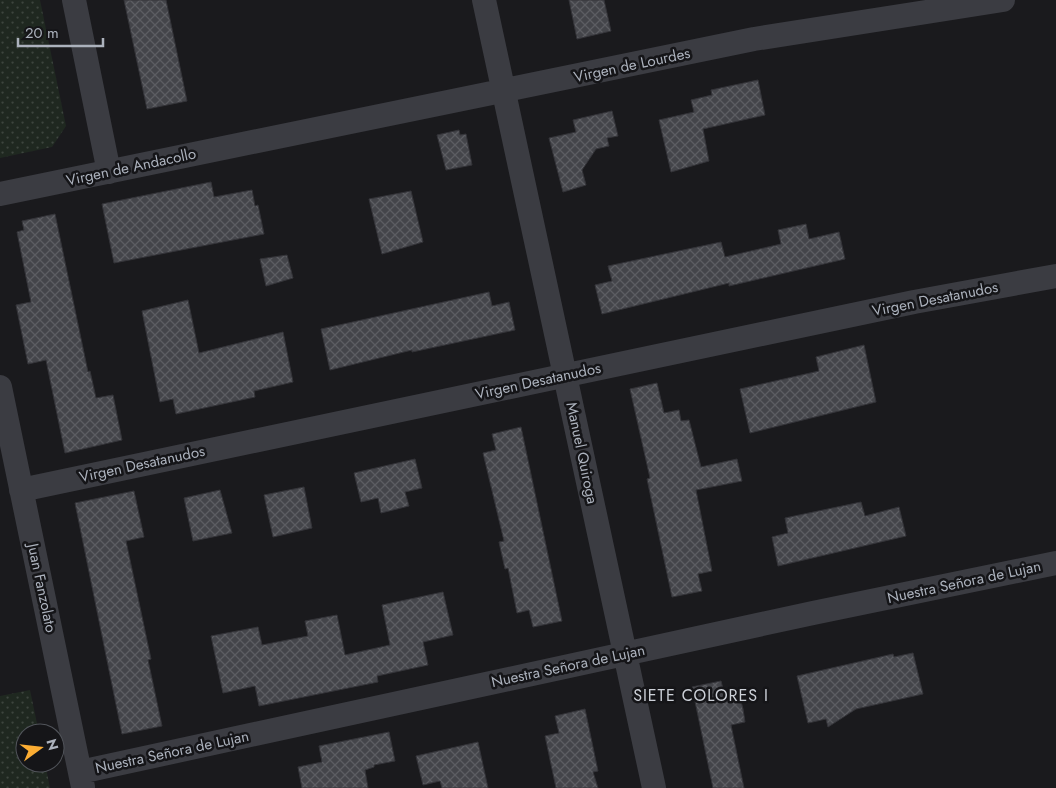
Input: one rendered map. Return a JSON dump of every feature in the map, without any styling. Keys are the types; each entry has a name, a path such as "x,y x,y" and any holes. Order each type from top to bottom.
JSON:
{"street":[{"path":"74,0 109,172"},
{"name":"Manuel Quiroga","path":"484,0 654,788"},
{"name":"Virgen de Lourdes","path":"263,140 754,39 1003,0"},
{"name":"Virgen de Andacollo","path":"0,194 263,140"},
{"name":"Virgen Desatanudos","path":"21,490 905,304 1056,276"},
{"name":"Juan Fanzolato","path":"0,387 82,780"},
{"name":"Nuestra Señora de Lujan","path":"82,780 625,654 1056,563"}],"shaded area":[{"path":"0,0 40,0 66,126 52,147 0,158"},
{"path":"30,690 37,723 15,723 15,773 47,773 50,788 0,788 0,696"}],"building":[{"path":"124,0 166,0 187,101 147,109"},
{"path":"569,0 604,0 611,31 577,39"},
{"path":"758,80 765,115 703,129 709,161 671,172 659,120 694,112 691,100 712,95 711,90"},
{"path":"612,111 618,136 607,138 609,146 596,149 582,170 586,185 563,192 549,138 576,132 573,120"},
{"path":"459,130 460,135 466,134 472,165 446,170 437,135"},
{"path":"211,182 214,197 252,190 255,206 258,205 264,234 114,263 102,204"},
{"path":"411,191 423,242 382,254 369,199"},
{"path":"55,214 88,372 90,371 96,398 113,395 122,440 65,453 46,360 28,364 16,305 31,302 17,232 24,230 22,221"},
{"path":"806,224 809,239 839,232 845,259 729,286 729,283 602,314 595,285 612,281 608,266 721,242 725,257 781,244 778,230"},
{"path":"287,255 293,278 266,286 260,259"},
{"path":"489,292 492,306 509,302 515,330 412,352 412,350 330,370 321,329"},
{"path":"188,300 199,353 283,332 293,382 254,391 255,397 176,414 173,399 160,402 142,311"},
{"path":"864,345 876,402 750,433 740,389 819,371 816,357"},
{"path":"657,383 664,413 679,410 681,421 689,420 701,467 737,459 742,481 696,490 712,571 698,574 702,591 672,597 647,479 650,478 630,389"},
{"path":"521,427 562,621 533,627 529,610 517,613 508,568 505,569 499,542 504,541 483,453 496,450 492,434"},
{"path":"415,459 422,488 405,492 409,506 381,513 378,498 361,502 354,473"},
{"path":"304,487 312,528 273,537 264,495"},
{"path":"220,490 232,533 193,541 184,498"},
{"path":"134,491 144,537 126,541 151,659 148,660 162,726 122,734 75,503"},
{"path":"861,502 865,516 899,507 906,536 778,566 772,537 788,533 785,518"},
{"path":"443,592 453,635 423,642 428,665 377,676 378,682 259,706 255,686 223,693 211,636 258,627 262,645 308,636 305,621 337,615 345,655 390,645 382,605"},
{"path":"913,653 923,694 856,709 828,727 826,719 808,723 797,676 893,654 894,657"},
{"path":"721,681 725,697 739,694 743,709 745,722 731,725 744,788 713,788 692,687"},
{"path":"585,709 598,771 593,772 598,788 556,788 545,736 559,733 555,716"},
{"path":"389,732 395,761 374,765 374,767 365,770 368,788 302,788 298,767 322,762 319,746"},
{"path":"478,742 488,788 442,788 440,781 423,785 416,756"}],"district":[{"name":"SIETE COLORES I","path":"701,695"}]}
